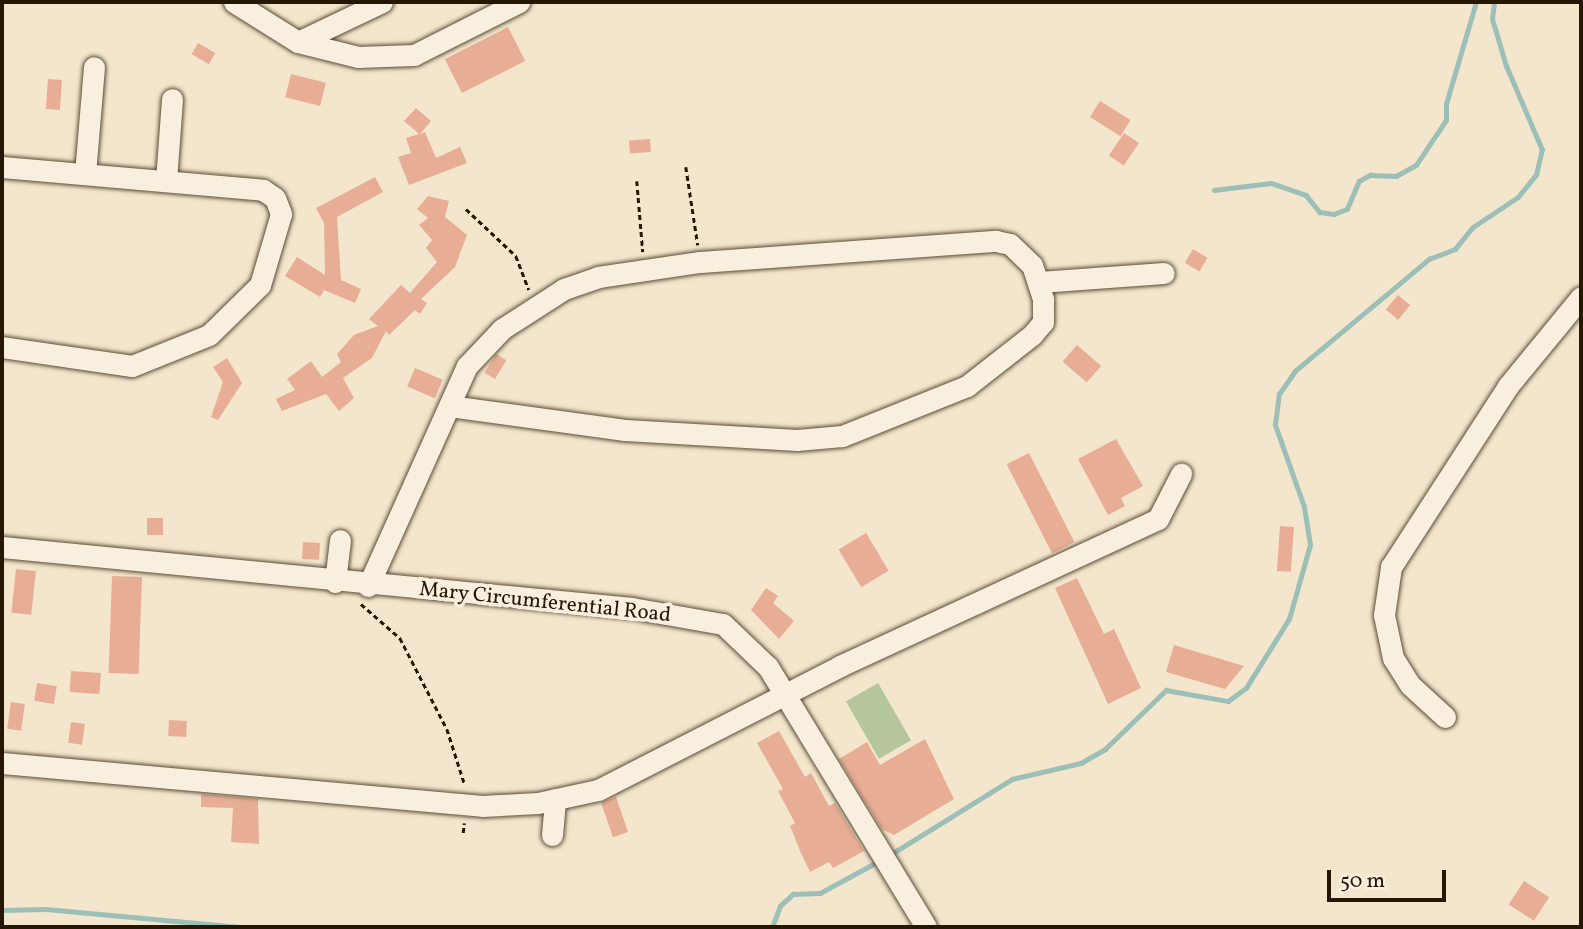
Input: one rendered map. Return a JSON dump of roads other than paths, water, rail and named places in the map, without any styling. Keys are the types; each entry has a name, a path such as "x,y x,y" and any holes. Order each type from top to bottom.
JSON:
{"street":[{"path":"234,2 298,42 358,57 414,55 519,2"},
{"path":"298,42 382,2"},
{"path":"85,174 94,67"},
{"path":"166,181 172,99"},
{"path":"2,167 263,190 275,198 281,215 260,285 242,306 209,335 132,366 2,347"},
{"path":"351,584 450,406 467,366 534,304 598,277 645,269 700,262 996,241 1010,244 1032,265 1039,282 1043,322 1032,335 967,386 842,436 797,440 625,430 450,406"},
{"path":"1039,282 1164,274"},
{"path":"1445,717 1410,685 1393,658 1384,615 1391,567 1508,386 1581,297"},
{"path":"2,763 465,804 555,799 598,790 644,770 787,695 1158,519 1181,474"},
{"path":"340,540 351,584"},
{"name":"Mary Circumferential Road","path":"2,547 351,584 632,608 711,621 752,649 787,695 926,927"},
{"path":"552,835 555,799"}],"waterway":[{"path":"1214,190 1271,183 1306,195 1320,212 1334,214 1347,209 1359,181 1370,175 1396,176 1416,165 1446,120 1446,104 1476,2"},
{"path":"890,855 1012,779 1081,763 1105,749 1166,690 1228,701 1246,688 1289,619 1310,545 1304,507 1275,425 1279,394 1295,371 1429,259 1455,249 1473,227 1518,197 1536,175 1542,150 1506,66 1492,19 1494,2"},
{"path":"772,927 780,906 793,894 820,893 879,861"},
{"path":"2,910 46,909 240,927"}]}
